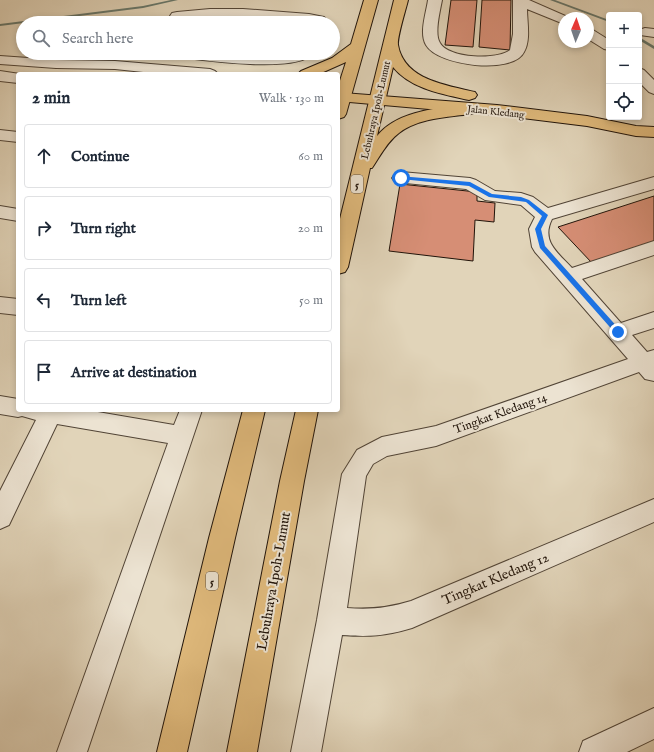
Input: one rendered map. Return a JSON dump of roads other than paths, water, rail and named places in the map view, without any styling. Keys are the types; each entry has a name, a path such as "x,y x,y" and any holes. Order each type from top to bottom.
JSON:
{"main road":[{"path":"341,92 358,46 371,0"},
{"name":"Lebuhraya Ipoh-Lumut","path":"340,259 401,0"},
{"path":"391,45 397,62 404,70 417,79 435,88 470,102"},
{"path":"340,59 358,46"},
{"path":"311,72 338,60"},
{"name":"Jalan Kledang","path":"341,92 470,102 636,131 654,132"},
{"name":"Jalan Kledang","path":"470,102 512,99 606,115"},
{"path":"360,172 382,141 394,129 407,122 470,102"},
{"path":"627,120 654,127"},
{"name":"5","path":"172,752 222,538 254,412"},
{"name":"Lebuhraya Ipoh-Lumut","path":"242,752 292,481 307,412"}],"street":[{"path":"435,0 431,38 432,45 438,52 451,57 488,61 511,58 517,52 520,43 520,1 558,17"},
{"path":"177,16 200,12 225,12 281,16"},
{"path":"594,37 606,44"},
{"path":"0,60 56,64 112,71 145,72"},
{"path":"112,71 121,60"},
{"path":"0,76 16,78"},
{"path":"642,76 654,89"},
{"path":"0,135 16,137"},
{"path":"401,178 470,184 491,196 527,201 545,215"},
{"path":"651,365 618,332 542,247 538,229 545,215 654,183"},
{"path":"0,212 16,215"},
{"path":"568,276 654,248"},
{"path":"0,305 16,307"},
{"path":"618,332 654,320"},
{"name":"Tingkat Kledang 14","path":"331,620 354,474 365,457 382,447 436,436 651,365"},
{"path":"0,405 16,408"},
{"path":"0,517 40,412 182,436"},
{"path":"72,752 190,412"},
{"name":"Tingkat Kledang 12","path":"331,620 363,623 390,621 412,614 654,510"},
{"path":"306,752 331,620"},
{"path":"594,752 654,723"}],"waterway":[{"path":"72,16 143,7 176,0"},
{"path":"552,0 606,20"},
{"path":"0,25 16,23"},
{"path":"642,40 654,48"}]}
